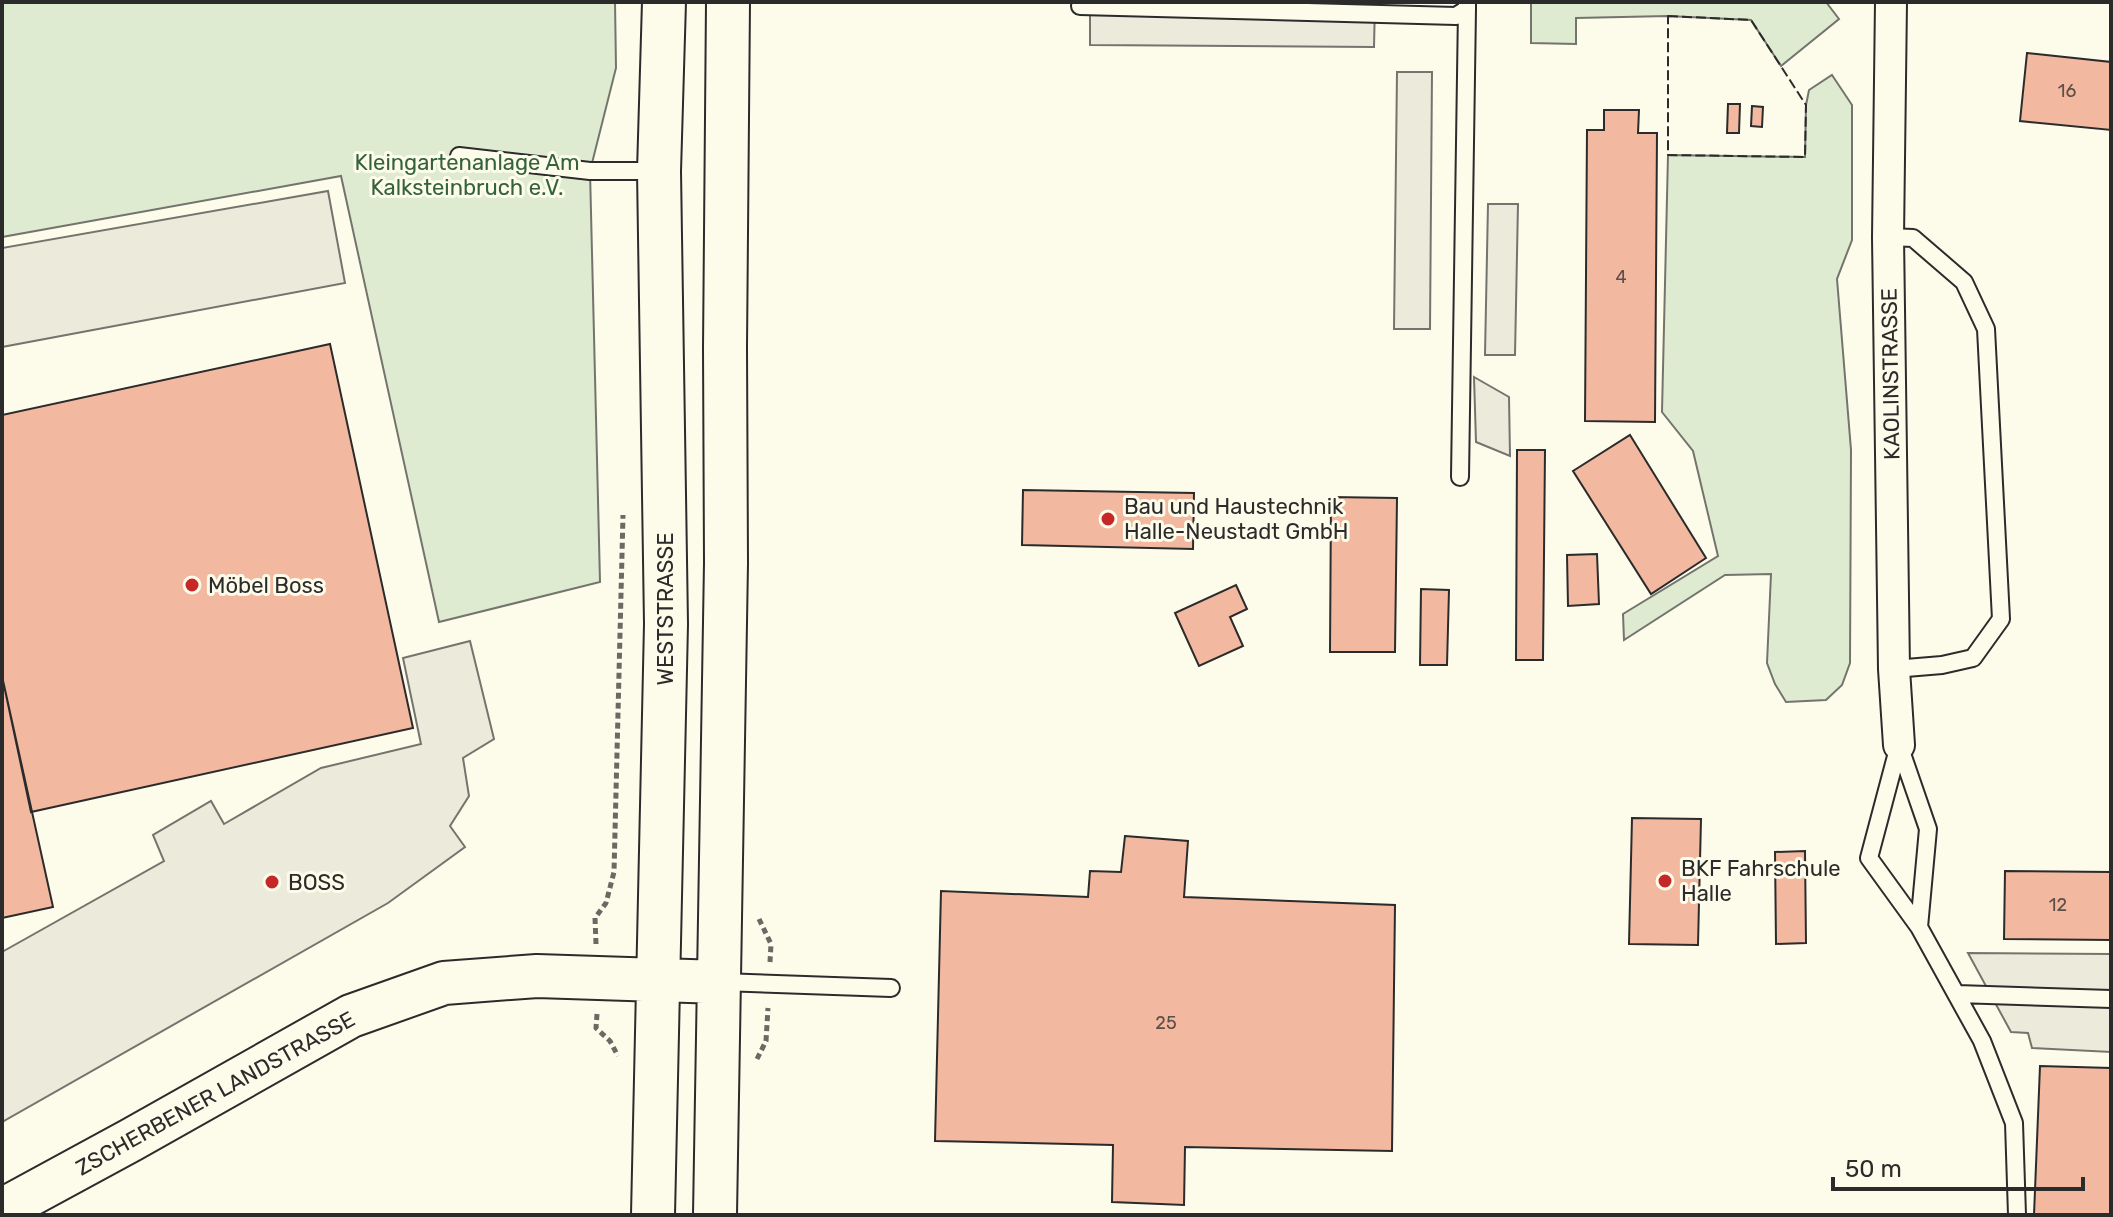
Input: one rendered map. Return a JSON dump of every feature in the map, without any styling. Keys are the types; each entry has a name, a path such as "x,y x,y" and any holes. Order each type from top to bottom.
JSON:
{"main road":[{"name":"WESTSTRASSE","path":"653,1215 666,624 659,171 664,2"},
{"path":"715,1215 726,563 728,2"},
{"name":"ZSCHERBENER LANDSTRASSE","path":"2,1210 351,1016 444,983 537,976 720,982"}],"street":[{"name":"KAOLINSTRASSE","path":"1891,2 1888,237 1894,669 1899,745"}],"lane":[{"path":"1080,6 1456,16 1467,5"},
{"path":"1460,477 1467,5"},
{"path":"459,156 590,171 659,171"},
{"path":"1888,237 1913,238 1964,282 1986,329 2001,619 1973,658 1942,665 1894,669"},
{"path":"1899,745 1869,858 1919,927 1982,1041 2014,1123 2017,1215"},
{"path":"1899,745 1928,829 1919,927"},
{"path":"720,982 891,988"},
{"path":"1957,994 2111,999"}],"path":[{"path":"622,1067 610,1041 596,1028 598,977 595,918 606,903 614,872 624,506"}],"green space":[{"name":"Kleingartenanlage Am Kalksteinbruch e.V.","path":"2,2 615,2 616,68 590,171 600,582 439,622 341,176 2,237"},
{"path":"1531,2 1826,2 1839,19 1781,66 1751,20 1668,16 1576,18 1576,44 1531,43"},
{"path":"1832,75 1852,105 1852,240 1837,279 1851,450 1850,663 1842,685 1826,700 1786,702 1767,663 1771,574 1725,575 1624,640 1623,614 1718,556 1693,451 1662,412 1668,155 1805,157 1809,90"}],"shaded area":[{"path":"1090,2 1375,2 1374,47 1090,45"},
{"path":"1397,72 1432,72 1430,329 1394,329"},
{"path":"328,191 345,283 2,347 2,248"},
{"path":"1488,204 1518,204 1515,355 1485,355"},
{"path":"1474,377 1509,397 1510,456 1476,442"},
{"name":"BOSS","path":"470,641 494,739 463,758 469,796 450,826 465,847 388,903 2,1122 2,952 164,861 153,835 211,801 224,824 321,768 421,744 403,658"},
{"path":"1968,953 2111,954 2111,1052 2032,1048 2028,1033 2011,1032"}],"building":[{"path":"2027,53 2111,62 2111,130 2020,121"},
{"path":"1728,104 1740,104 1739,133 1727,133"},
{"path":"1752,106 1763,107 1762,127 1751,126"},
{"path":"1604,110 1639,110 1638,133 1657,133 1655,422 1585,421 1587,130 1604,130"},
{"name":"Möbel Boss","path":"330,344 413,728 31,812 2,676 2,415"},
{"path":"1630,435 1706,558 1651,594 1573,471"},
{"path":"1517,450 1545,450 1543,660 1516,660"},
{"name":"Bau und Haustechnik Halle-Neustadt GmbH","path":"1023,490 1194,493 1193,549 1022,545"},
{"path":"1331,497 1397,498 1395,652 1330,652"},
{"path":"1597,554 1599,604 1568,606 1567,555"},
{"path":"1236,585 1247,609 1230,617 1243,646 1199,666 1175,613"},
{"path":"1421,589 1449,590 1447,665 1420,665"},
{"path":"2,676 53,907 2,918"},
{"name":"BKF Fahrschule Halle","path":"1632,818 1701,819 1698,945 1629,944"},
{"path":"1125,836 1188,841 1184,897 1395,905 1392,1151 1185,1147 1184,1205 1112,1202 1113,1145 935,1141 941,891 1088,897 1090,871 1121,872"},
{"name":"BKF Fahrschule Halle","path":"1805,851 1806,943 1776,944 1775,852"},
{"path":"2005,871 2111,872 2111,940 2004,939"},
{"path":"2040,1066 2111,1068 2111,1215 2034,1215"}],"fence":[{"path":"1668,16 1751,20 1806,105 1805,157 1668,155 1668,16"}],"place":[{"name":"Bau und Haustechnik Halle-Neustadt GmbH","path":"1108,519"},
{"name":"Möbel Boss","path":"192,585"},
{"name":"BKF Fahrschule Halle","path":"1665,881"},
{"name":"BOSS","path":"272,882"}]}
